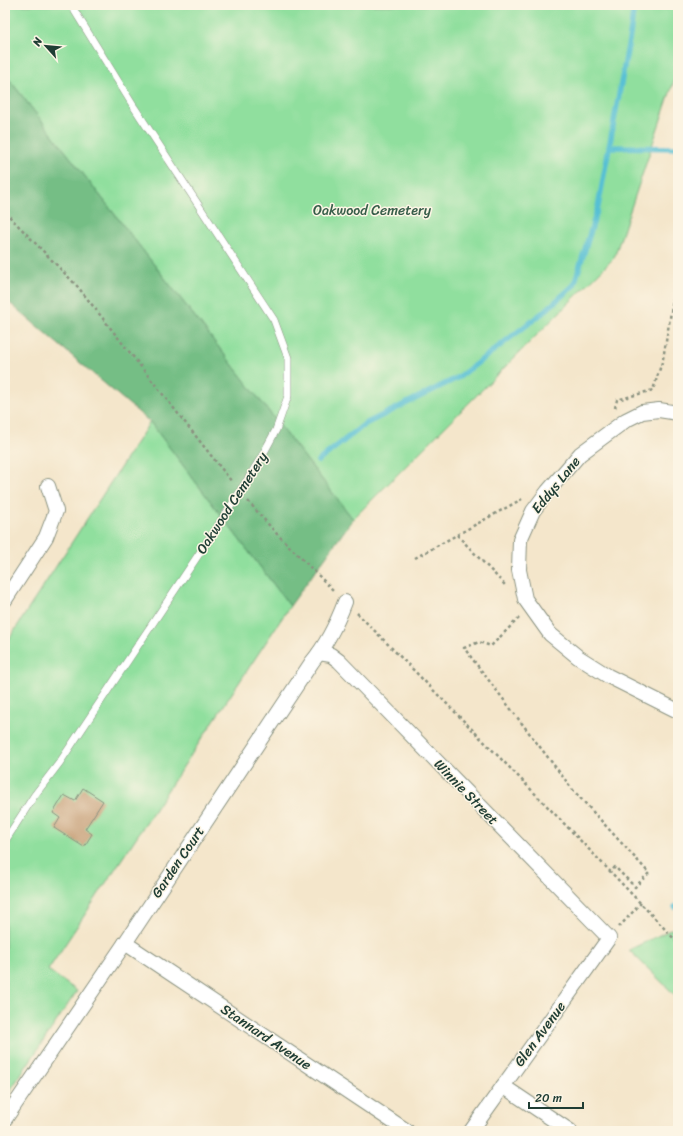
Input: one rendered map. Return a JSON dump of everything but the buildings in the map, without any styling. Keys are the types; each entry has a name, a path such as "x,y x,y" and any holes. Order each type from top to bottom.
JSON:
{"street":[{"name":"Eddys Lane","path":"678,413 659,410 642,412 626,420 580,454 533,511 520,540 519,570 525,599 550,634 578,657 608,676 678,711"},
{"path":"5,600 46,538 56,511 48,486"},
{"name":"Garden Court","path":"5,1119 319,653 346,602"},
{"name":"Winnie Street","path":"319,653 331,655 339,661 609,938"},
{"name":"Glen Avenue","path":"471,1131 609,938"},
{"name":"Stannard Avenue","path":"125,942 407,1131"},
{"path":"502,1086 570,1131"}],"lane":[{"name":"Oakwood Cemetery","path":"5,840 34,796 60,762 229,509 262,456 276,430 288,396 288,358 274,320 134,107 71,5"}],"path":[{"path":"5,212 78,287 236,486"},
{"path":"614,412 617,400 653,390 663,359 678,271"},
{"path":"245,498 275,532 447,704 678,942"},
{"path":"415,558 523,498"},
{"path":"457,535 506,587"},
{"path":"532,609 517,620 491,646 479,642 464,648 573,790 649,873 635,887 615,867 611,872"},
{"path":"515,613 517,620"},
{"path":"609,938 641,903"}],"green space":[{"name":"Oakwood Cemetery","path":"5,5 678,5 678,69 614,258 353,519 5,74"},
{"path":"5,74 353,519 290,606 150,422 5,299"},
{"path":"150,422 290,606 48,970 77,991 5,1098 5,645"},
{"path":"678,926 678,998 629,950"}],"waterway":[{"path":"318,461 365,424 459,377 545,311 574,285 598,207 630,35 634,5"},
{"path":"609,147 678,148"}]}
